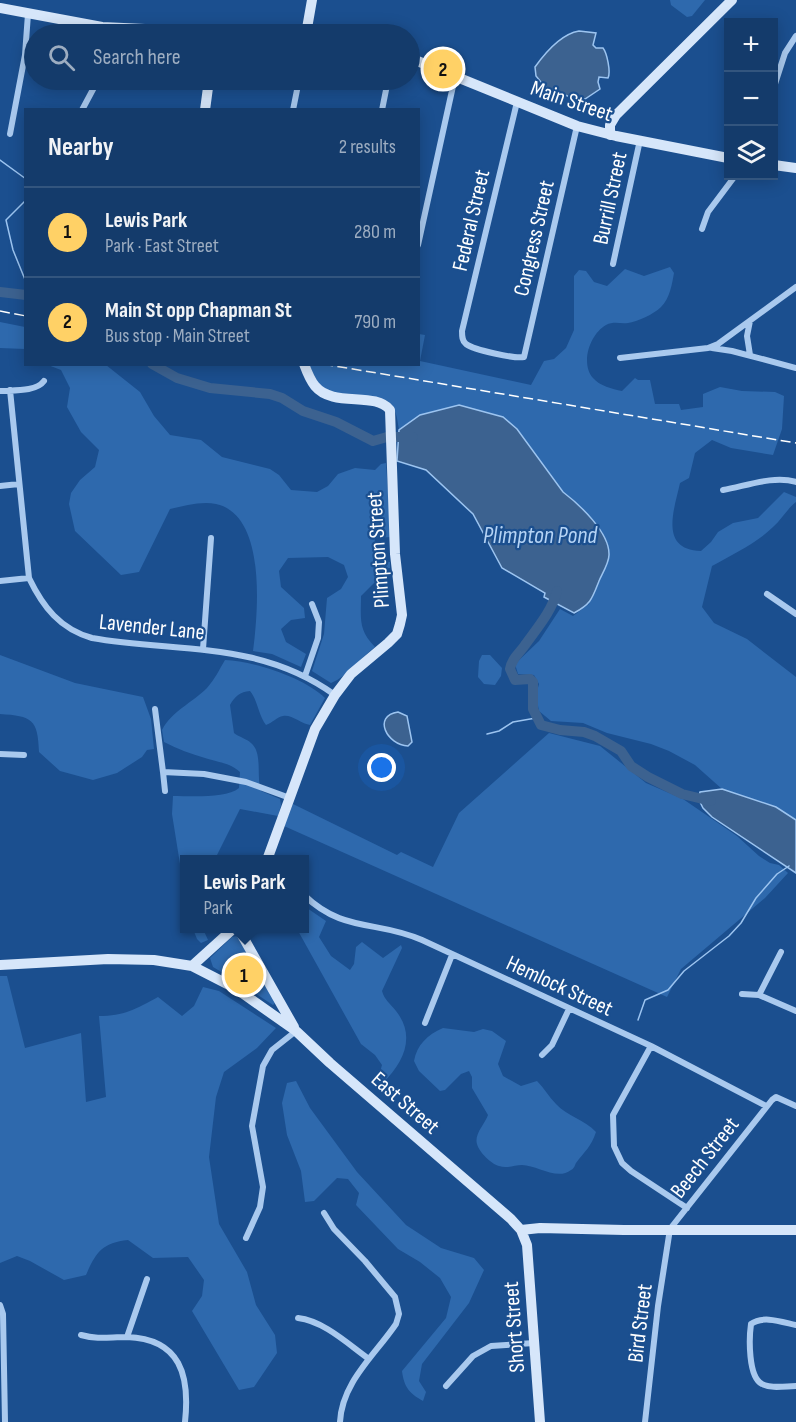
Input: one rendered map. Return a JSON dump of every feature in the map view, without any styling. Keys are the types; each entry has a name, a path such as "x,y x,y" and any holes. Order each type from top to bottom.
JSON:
{"street":[{"path":"308,24 312,0"},
{"path":"610,135 618,127 625,109 732,0"},
{"path":"0,8 71,24"},
{"path":"27,24 28,14"},
{"path":"778,73 784,53 796,36"},
{"path":"10,134 24,60"},
{"name":"Main Street","path":"420,62 577,126 610,135 724,157"},
{"path":"420,236 455,77"},
{"path":"83,108 93,90"},
{"path":"205,108 208,90"},
{"path":"293,108 297,90"},
{"path":"382,108 386,90"},
{"name":"Federal Street","path":"517,102 462,331 463,341 468,345 523,358"},
{"name":"Congress Street","path":"523,358 577,126"},
{"name":"Burrill Street","path":"613,264 640,140"},
{"path":"778,166 796,168"},
{"path":"702,230 708,212 732,180"},
{"path":"708,348 718,344 796,287"},
{"path":"750,321 747,336 750,355"},
{"path":"620,358 721,348 796,368"},
{"name":"Plimpton Street","path":"270,855 315,729 335,695 351,674 397,634 402,615 395,554 390,411 386,405 329,395 313,384 305,366"},
{"path":"0,391 38,386 44,381"},
{"name":"Lavender Lane","path":"10,390 29,578 42,604 58,621 79,635 105,641 203,649 273,663 306,676 335,695"},
{"path":"723,490 787,479 796,482"},
{"path":"0,486 19,484"},
{"path":"203,649 211,538"},
{"path":"0,581 29,578"},
{"path":"767,594 796,614"},
{"path":"306,676 318,638 319,622 312,604"},
{"path":"155,710 165,791"},
{"path":"0,754 24,756"},
{"path":"163,772 204,774 246,782 291,798"},
{"name":"Hemlock Street","path":"309,900 324,912 343,921 407,933 651,1046 766,1106"},
{"path":"192,966 230,933"},
{"path":"239,933 296,1031 272,1050 263,1066 252,1126 263,1187 260,1207 246,1238"},
{"path":"759,995 781,952"},
{"path":"425,1023 452,955"},
{"name":"East Street","path":"0,965 108,959 154,960 192,966 235,988 296,1031 511,1219 520,1230"},
{"path":"742,994 759,995 796,1011"},
{"path":"542,1055 552,1044 569,1009"},
{"path":"651,1046 613,1115 614,1146 622,1163 631,1171 687,1208"},
{"path":"766,1106 776,1097 796,1106"},
{"name":"Beech Street","path":"670,1229 766,1106"},
{"path":"324,1213 334,1229 395,1297 399,1314 396,1324 345,1395 340,1422"},
{"path":"520,1230 540,1228 796,1230"},
{"name":"Bird Street","path":"645,1422 658,1306 670,1229"},
{"name":"Short Street","path":"520,1230 527,1245 540,1422"},
{"path":"127,1337 147,1279"},
{"path":"0,1305 3,1314 5,1422"},
{"path":"298,1318 319,1324 369,1359"},
{"path":"796,1325 755,1320 751,1324 749,1340 752,1369 759,1382 764,1386 796,1386"},
{"path":"81,1335 94,1339 127,1337 153,1341 163,1346 177,1360 185,1379 187,1404 185,1422"},
{"path":"446,1386 473,1356 491,1346 534,1343"}],"shaded area":[{"path":"670,0 705,0 692,16 687,17 671,5"},
{"path":"670,267 674,273 667,299 661,307 641,319 628,323 609,324 600,329 591,342 587,357 589,372 596,381 622,391 635,378 650,380 655,404 679,404 681,410 703,407 703,394 720,387 742,391 775,392 784,396 782,429 773,455 731,448 712,440 695,453 689,478 680,483 672,527 679,544 688,549 701,551 718,532 733,523 758,518 784,492 796,497 796,502 767,533 712,566 702,607 714,623 747,639 796,677 796,820 776,807 722,789 695,765 669,751 607,733 583,723 551,721 539,711 536,695 539,684 534,675 518,674 515,664 539,641 560,609 573,616 589,604 603,533 563,492 517,429 404,427 399,430 394,410 386,400 332,394 320,387 310,366 420,366 420,361 531,385 544,361 554,359 566,348 574,330 574,276 579,270 586,271 594,282 607,286 625,269 644,276"},
{"path":"0,322 24,327 24,349 0,348"},
{"path":"420,334 425,335 420,361"},
{"path":"51,366 107,366 140,392 154,416 170,435 201,440 222,457 270,469 279,475 291,490 317,492 328,486 338,474 355,468 375,470 381,464 386,463 391,537 375,538 373,560 390,562 390,568 385,569 361,596 363,629 375,647 343,676 331,683 312,671 324,634 327,598 341,589 348,577 344,565 328,557 288,558 279,571 281,587 304,608 305,618 291,620 281,629 286,642 306,654 301,667 272,654 253,651 257,591 251,545 244,526 232,512 216,504 199,503 170,509 139,572 121,575 75,531 69,504 71,493 80,480 95,467 99,450 81,432 67,407 70,388 61,370"},
{"path":"0,655 75,683 143,697 151,719 154,749 147,750 142,757 117,773 93,780 60,771 39,752 37,732 31,721 19,716 0,714"},
{"path":"482,655 490,655 502,668 501,676 495,685 484,684 478,677 479,661"},
{"path":"225,660 237,661 292,677 325,698 310,725 283,716 266,725 250,691 241,693 234,699 230,705 234,733 255,747 261,791 280,799 278,816 240,809 217,855 180,855 180,864 172,814 173,796 225,794 239,788 240,772 228,764 190,753 164,742 162,730 166,723 207,688"},
{"path":"549,733 600,746 646,783 683,799 737,836 759,856 770,863 779,865 788,873 765,898 681,969 667,997 284,826 293,804 397,855 401,852 433,867 459,813"},
{"path":"309,909 326,921 319,937 331,956 350,970 354,964 356,947 362,942 383,958 401,945 402,948 382,991 386,1000 402,1020 406,1039 405,1048 397,1066 383,1083 378,1079 382,1065 375,1055 361,1044 299,933 309,933"},
{"path":"195,933 205,933 208,940 201,943"},
{"path":"237,936 276,1002 273,1005 213,967 210,958 232,937"},
{"path":"0,976 7,976 25,1048 81,1033 86,1102 106,1097 99,1016 130,1011 158,997 182,1016 194,1006 203,987 219,991 276,1028 257,1048 224,1072 216,1097 209,1157 219,1224 247,1272 256,1305 275,1335 277,1353 254,1387 239,1390 192,1311 202,1296 204,1280 188,1257 153,1258 128,1240 119,1241 101,1250 86,1275 64,1280 17,1256 0,1263"},
{"path":"443,1028 474,1032 483,1029 492,1031 506,1041 498,1064 503,1076 521,1086 537,1081 560,1108 596,1132 573,1169 560,1174 522,1165 502,1167 492,1163 486,1157 478,1147 476,1140 488,1115 472,1088 472,1077 469,1071 461,1074 445,1090 440,1091 419,1071 414,1061 424,1041"},
{"path":"296,1081 310,1108 357,1172 406,1225 441,1248 474,1258 484,1270 469,1303 422,1364 419,1381 426,1392 423,1401 408,1389 402,1371 446,1318 451,1297 440,1278 420,1262 398,1249 356,1205 359,1193 348,1179 337,1178 314,1201 305,1202 301,1171 287,1135 282,1103 287,1083"}],"water":[{"path":"579,31 596,33 593,45 596,48 603,48 609,67 608,78 599,77 600,89 585,99 575,99 545,87 536,76 535,67 560,40"},
{"name":"Plimpton Pond","path":"459,405 503,417 517,429 563,492 593,520 605,538 608,547 608,561 588,604 580,610 574,613 544,597 545,593 502,568 473,514 426,470 397,461 399,430 420,415"},
{"path":"398,712 407,716 412,742 408,746 394,741 385,730 386,719"},
{"path":"722,789 776,807 796,820 796,873 712,817 703,808 698,798 700,792"}],"waterway":[{"path":"0,160 24,178"},
{"path":"24,202 6,220 13,250 24,277"},
{"path":"0,292 24,295"},
{"path":"156,366 177,378 210,388 270,394 282,398 303,411 336,422 373,441 387,437 413,437"},
{"path":"557,591 548,612 514,659 510,669 515,680 530,679 533,682 533,709 541,725 595,736 621,751 631,766 648,777 682,794 711,801"},
{"path":"487,734 499,731 513,722 536,718"},
{"path":"638,1020 645,1000 668,990 684,971 729,936 741,923 756,898 777,874 789,866"}],"railway":[{"path":"0,311 24,316"},
{"path":"335,366 796,443"}],"place":[{"name":"Main St opp Chapman St","path":"443,69"},
{"name":"Lewis Park","path":"244,975"}]}
